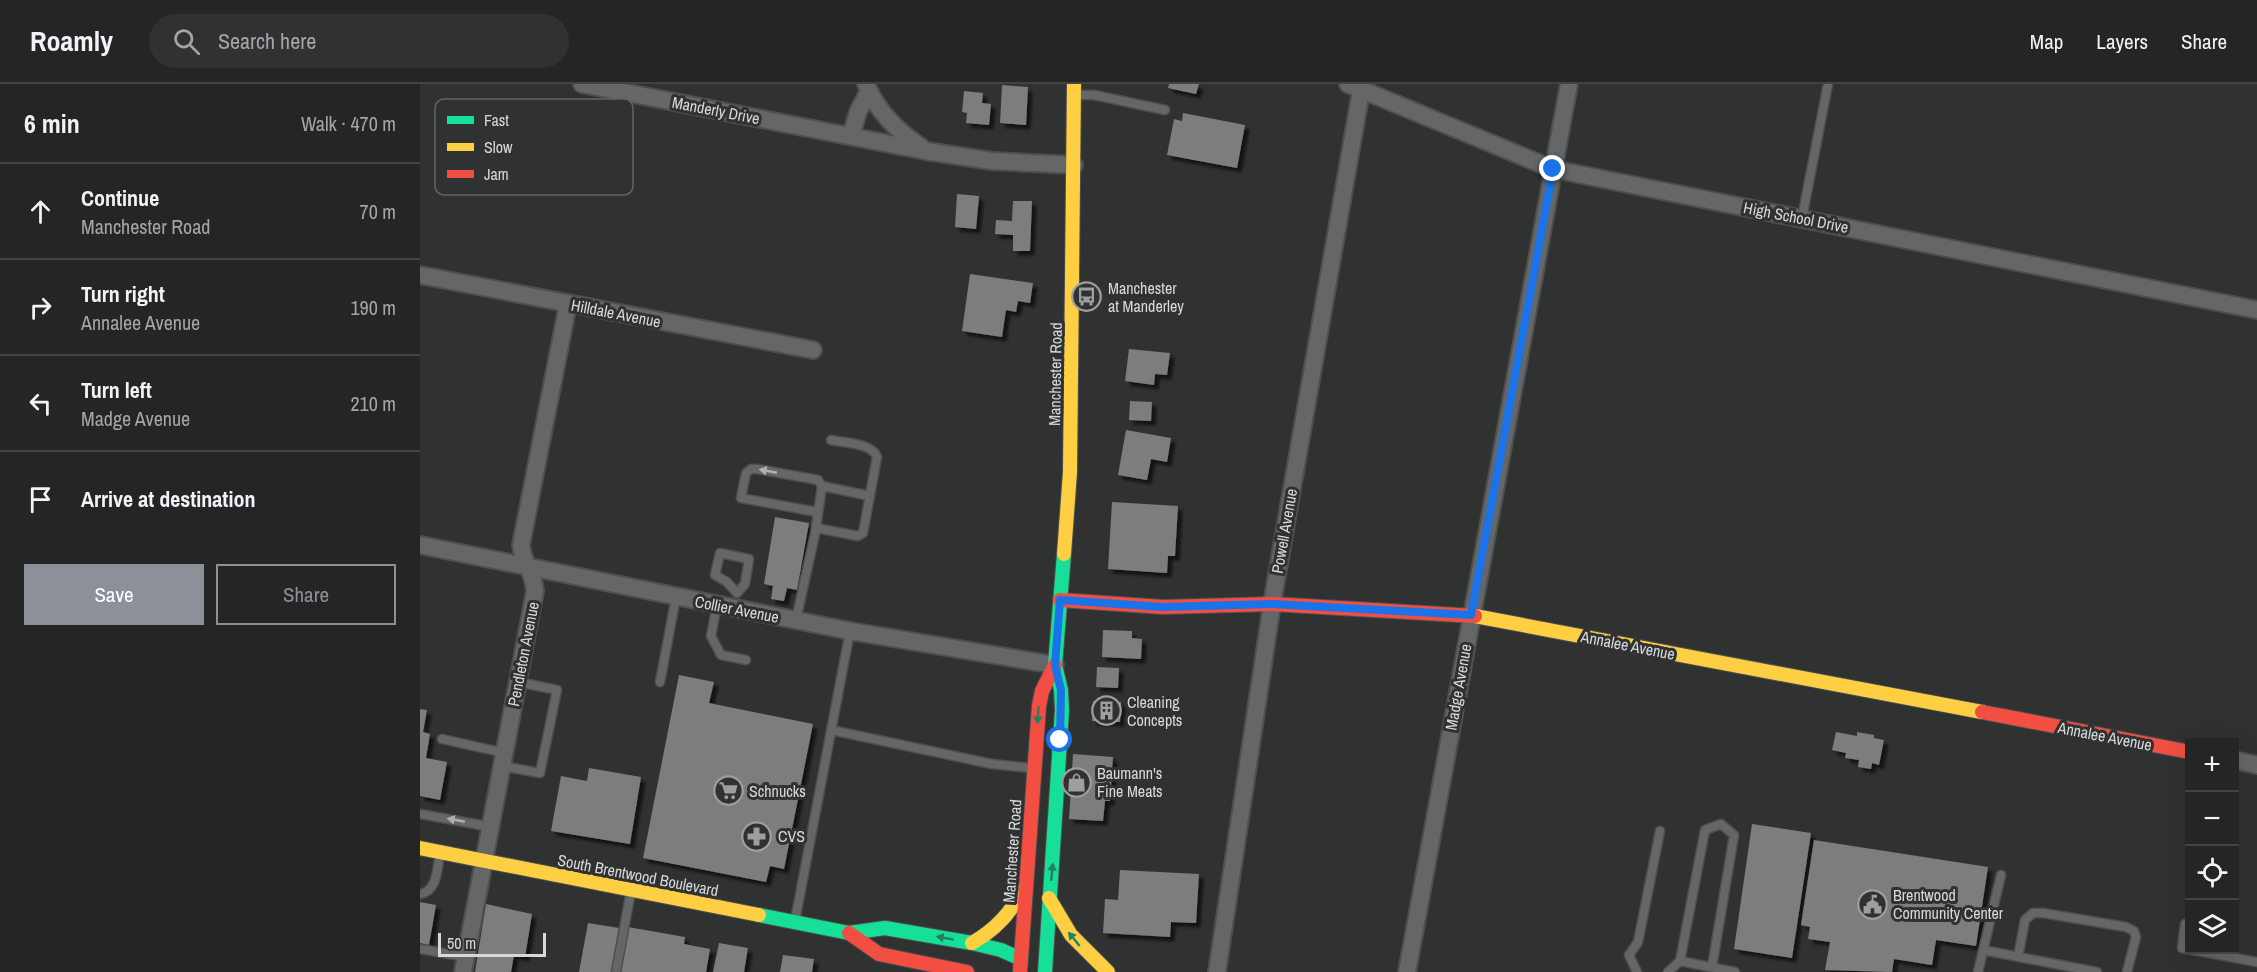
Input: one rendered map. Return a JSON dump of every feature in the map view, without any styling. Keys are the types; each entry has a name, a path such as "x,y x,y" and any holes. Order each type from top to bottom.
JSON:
{"main road":[{"name":"Manchester Road","path":"1044,972 1062,710 1061,690 1055,665 1070,472 1074,90"},
{"name":"Annalee Avenue","path":"1060,600 1163,607 1272,604 1471,615 2185,751"},
{"name":"Manchester Road","path":"1021,966 1039,706 1042,691 1055,665"},
{"name":"South Brentwood Boulevard","path":"420,848 849,933 885,928 972,943 1001,950 1021,966 1044,972"},
{"path":"972,943 1002,924 1016,904 1025,884"},
{"path":"1049,898 1071,936 1108,972"},
{"name":"South Brentwood Boulevard","path":"849,933 879,954 888,964 961,971"}],"street":[{"name":"Manderly Drive","path":"582,84 926,151 992,161 1074,165"},
{"name":"Madge Avenue","path":"1407,972 1569,84"},
{"path":"850,136 867,87"},
{"path":"867,87 889,121 902,134 926,151"},
{"name":"High School Drive","path":"1354,87 1553,169 2257,310"},
{"name":"Powell Avenue","path":"1217,972 1272,604 1354,87"},
{"name":"Hilldale Avenue","path":"420,275 813,350"},
{"name":"Pendleton Avenue","path":"465,965 535,591 534,577 522,556 521,545 568,304"},
{"name":"Collier Avenue","path":"420,545 717,605 735,601 796,620 850,631 1055,665"},
{"path":"2239,761 2257,765"}],"lane":[{"path":"1802,218 1828,84"},
{"path":"1074,90 1166,110"},
{"path":"816,528 858,536 863,533 877,458 875,452 868,448 831,440"},
{"path":"817,512 741,498 746,472 751,469 870,496"},
{"path":"796,620 816,528 820,483"},
{"path":"720,553 749,559 745,584 735,601 727,582 716,575 720,553"},
{"path":"660,682 676,597"},
{"path":"717,605 711,636 721,655 746,660"},
{"path":"795,921 850,631"},
{"path":"442,739 540,773 557,690 518,682"},
{"path":"831,730 992,764 1035,768"},
{"path":"420,814 491,827"},
{"path":"1668,972 1680,961 1705,830 1722,824 1734,835 1712,967"},
{"path":"1637,972 1629,955 1638,942 1660,831"},
{"path":"420,894 429,892 434,886 440,852"},
{"path":"1978,972 2001,875"},
{"path":"615,972 631,891"},
{"path":"2018,957 2025,920 2033,913 2043,913 2126,927 2134,931 2136,937 2127,972"},
{"path":"2185,924 2182,948 2185,949"},
{"path":"420,949 465,965"},
{"path":"1983,950 2097,972"},
{"path":"2214,954 2257,962"},
{"path":"1680,961 1735,972"}],"building":[{"path":"1169,84 1199,84 1196,94 1168,88"},
{"path":"1002,85 1028,87 1026,125 1000,123"},
{"path":"964,91 983,93 982,103 991,104 989,125 966,123 967,113 962,112"},
{"path":"1183,113 1245,125 1237,168 1167,155 1174,119 1182,121"},
{"path":"957,194 979,196 976,229 955,227"},
{"path":"1013,201 1032,201 1030,251 1013,251 1013,235 995,234 996,220 1012,221"},
{"path":"970,274 1033,283 1030,303 1018,301 1016,312 1006,310 1002,337 962,331"},
{"path":"1129,349 1170,353 1167,375 1155,374 1154,385 1125,381"},
{"path":"1130,401 1152,402 1151,421 1129,420"},
{"path":"1126,430 1171,438 1167,462 1151,459 1147,480 1118,475"},
{"path":"1112,502 1178,506 1175,556 1168,556 1167,573 1108,569"},
{"path":"775,517 809,523 797,590 787,588 784,601 771,599 773,586 764,584"},
{"path":"1103,630 1132,631 1132,638 1142,639 1141,659 1102,657"},
{"path":"1097,667 1119,668 1118,688 1096,687"},
{"name":"Schnucks","path":"679,675 714,682 709,703 813,724 784,869 770,866 766,882 643,858"},
{"name":"Cleaning Concepts","path":"1093,701 1121,702 1120,722 1092,721"},
{"path":"420,709 427,710 423,732 430,734 426,758 447,762 440,800 420,796"},
{"path":"1836,732 1857,736 1857,732 1874,735 1874,738 1884,740 1879,765 1872,763 1871,769 1858,767 1859,760 1845,758 1846,753 1832,750"},
{"path":"1073,754 1113,757 1110,801 1105,801 1103,821 1069,819"},
{"path":"589,768 641,777 630,844 551,831 561,776 587,781"},
{"path":"1752,824 1811,833 1792,958 1734,949"},
{"path":"1814,840 1988,867 1976,946 1936,940 1932,965 1894,959 1892,972 1825,970 1830,942 1808,939 1810,927 1801,925"},
{"path":"1120,870 1199,874 1196,923 1171,922 1170,937 1103,933 1105,899 1118,900"},
{"path":"420,902 436,905 429,945 420,943"},
{"path":"486,904 532,914 525,957 514,955 511,972 475,972"},
{"path":"588,923 619,928 612,972 579,972"},
{"path":"628,927 685,937 684,944 710,949 706,972 620,972"},
{"path":"719,943 748,948 744,972 713,972"},
{"path":"783,955 814,959 812,972 780,972"}],"traffic: fast":[{"path":"1045,972 1062,710 1061,690 1055,665 1064,554"},
{"path":"759,915 849,933 885,928 972,943 1001,950 1021,959"}],"traffic: slow":[{"path":"1064,554 1070,472 1074,84"},
{"path":"1475,616 1982,712"},
{"path":"420,848 759,915"},
{"path":"972,943 1002,921 1022,890"},
{"path":"1049,898 1071,935 1108,972"}],"traffic: jam":[{"path":"1060,600 1163,607 1272,604 1475,616"},
{"path":"1020,972 1039,706 1042,691 1055,665"},
{"path":"1982,712 2185,751"},
{"path":"849,933 879,954 967,972"}],"place":[{"name":"Manchester at Manderley","path":"1087,297"},
{"name":"Cleaning Concepts","path":"1106,711"},
{"name":"Baumann's Fine Meats","path":"1076,782"},
{"name":"Schnucks","path":"728,791"},
{"name":"CVS","path":"757,836"},
{"name":"Brentwood Community Center","path":"1872,904"}],"route":[{"path":"1060,740 1061,690 1055,665 1060,600 1163,607 1272,604 1471,615 1553,169"}]}
